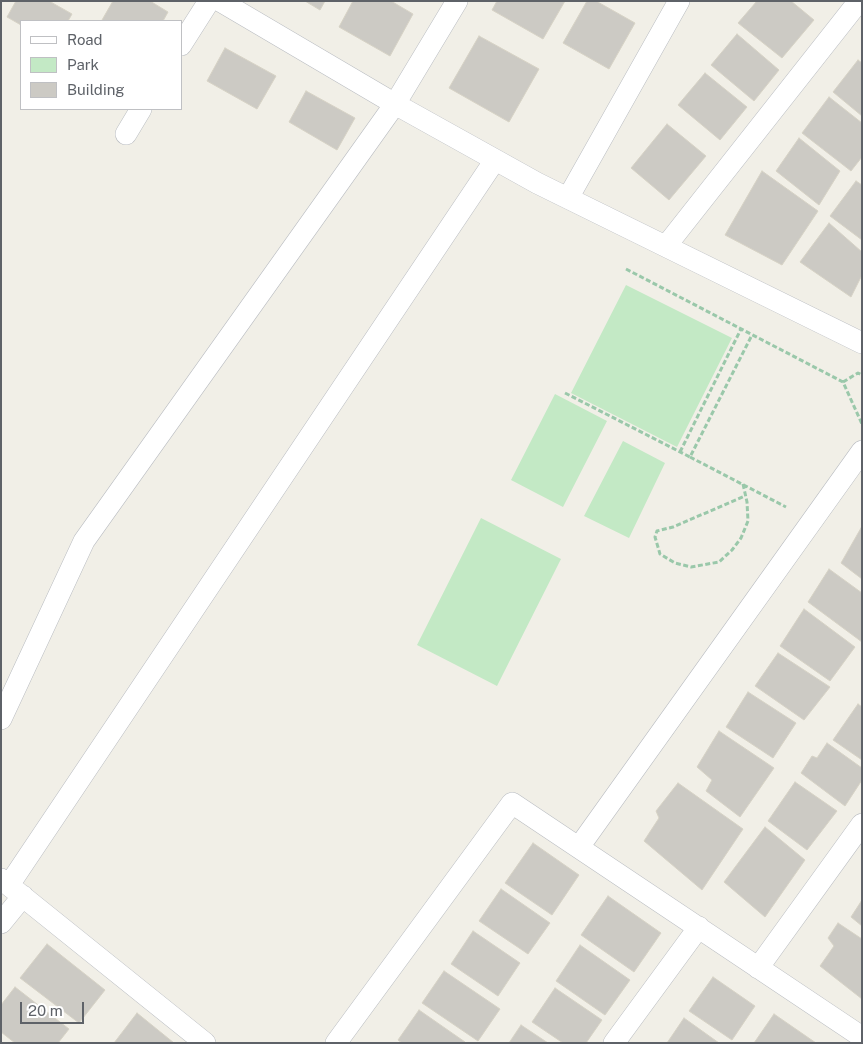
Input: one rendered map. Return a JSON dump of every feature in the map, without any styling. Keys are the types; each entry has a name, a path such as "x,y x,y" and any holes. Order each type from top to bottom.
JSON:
{"street":[{"path":"182,43 209,1"},
{"path":"220,1 495,160 862,343"},
{"path":"1,719 84,541 396,104 456,1"},
{"path":"568,198 678,1"},
{"path":"666,246 859,1"},
{"path":"126,134 140,110"},
{"path":"1,923 11,887 495,160"},
{"path":"579,848 862,451"},
{"path":"336,1043 512,803 699,927 858,1038"},
{"path":"758,968 862,824"},
{"path":"11,887 205,1043"},
{"path":"614,1043 699,927"}],"path":[{"path":"626,269 842,382 862,424"},
{"path":"680,452 741,329"},
{"path":"690,457 752,335"},
{"path":"842,382 858,373 862,375"},
{"path":"565,393 786,507"},
{"path":"743,484 745,496 748,521 741,538 719,562 691,567 675,563 660,554 655,537 657,531 673,527 745,496"}],"green space":[{"path":"626,285 732,338 677,447 571,393"},
{"path":"555,394 607,421 563,507 511,480"},
{"path":"623,441 665,463 629,538 584,516"},
{"path":"481,518 561,559 497,686 417,645"}],"building":[{"path":"16,1 49,1 72,14 69,20 20,20 20,24 7,17"},
{"path":"113,1 150,1 168,12 164,20 102,20"},
{"path":"305,1 325,1 320,10"},
{"path":"353,1 391,1 413,14 390,56 339,27"},
{"path":"497,1 565,1 543,39 492,10"},
{"path":"587,1 596,1 635,23 609,69 563,43"},
{"path":"757,1 791,1 814,20 782,58 738,23"},
{"path":"737,34 779,70 754,101 711,65"},
{"path":"479,36 539,69 509,122 449,88"},
{"path":"225,48 276,76 257,109 207,81"},
{"path":"858,60 862,63 862,116 833,92"},
{"path":"705,73 747,107 720,140 678,105"},
{"path":"306,91 355,118 337,150 289,122"},
{"path":"829,97 862,123 862,157 851,171 802,133"},
{"path":"667,124 706,156 669,200 631,168"},
{"path":"799,138 840,171 819,205 776,171"},
{"path":"762,171 818,211 782,265 725,235"},
{"path":"856,181 862,185 862,240 830,216"},
{"path":"829,223 862,252 862,275 851,297 800,262"},
{"path":"862,528 862,579 841,563"},
{"path":"829,569 862,593 862,642 808,602"},
{"path":"804,609 855,647 830,681 780,646"},
{"path":"778,653 830,687 804,720 755,686"},
{"path":"748,692 796,723 773,758 726,727"},
{"path":"858,704 862,707 862,760 833,740"},
{"path":"719,731 774,768 740,817 706,791 712,780 697,767"},
{"path":"827,743 862,768 862,780 845,806 801,773 812,756 817,758"},
{"path":"795,782 837,811 807,850 768,821"},
{"path":"678,783 743,829 702,890 644,841 659,818 656,811"},
{"path":"765,827 805,860 765,917 724,882"},
{"path":"533,843 579,875 552,915 505,883"},
{"path":"501,889 550,923 528,954 479,921"},
{"path":"608,896 661,933 634,972 581,935"},
{"path":"862,900 862,926 851,917"},
{"path":"838,923 862,939 862,999 820,966 834,946 828,938"},
{"path":"473,931 520,963 498,996 451,964"},
{"path":"47,944 105,990 79,1023 20,978"},
{"path":"580,945 630,980 605,1015 556,981"},
{"path":"444,971 500,1009 478,1041 422,1003"},
{"path":"713,977 755,1006 732,1040 689,1011"},
{"path":"15,987 69,1029 58,1043 15,1043 1,1032 1,1005"},
{"path":"555,988 602,1020 586,1043 563,1043 532,1022"},
{"path":"419,1010 465,1043 402,1043 398,1040"},
{"path":"137,1013 174,1043 114,1043"},
{"path":"774,1014 816,1043 754,1043"},
{"path":"684,1018 719,1043 667,1043"},
{"path":"521,1025 548,1043 509,1043"}]}
